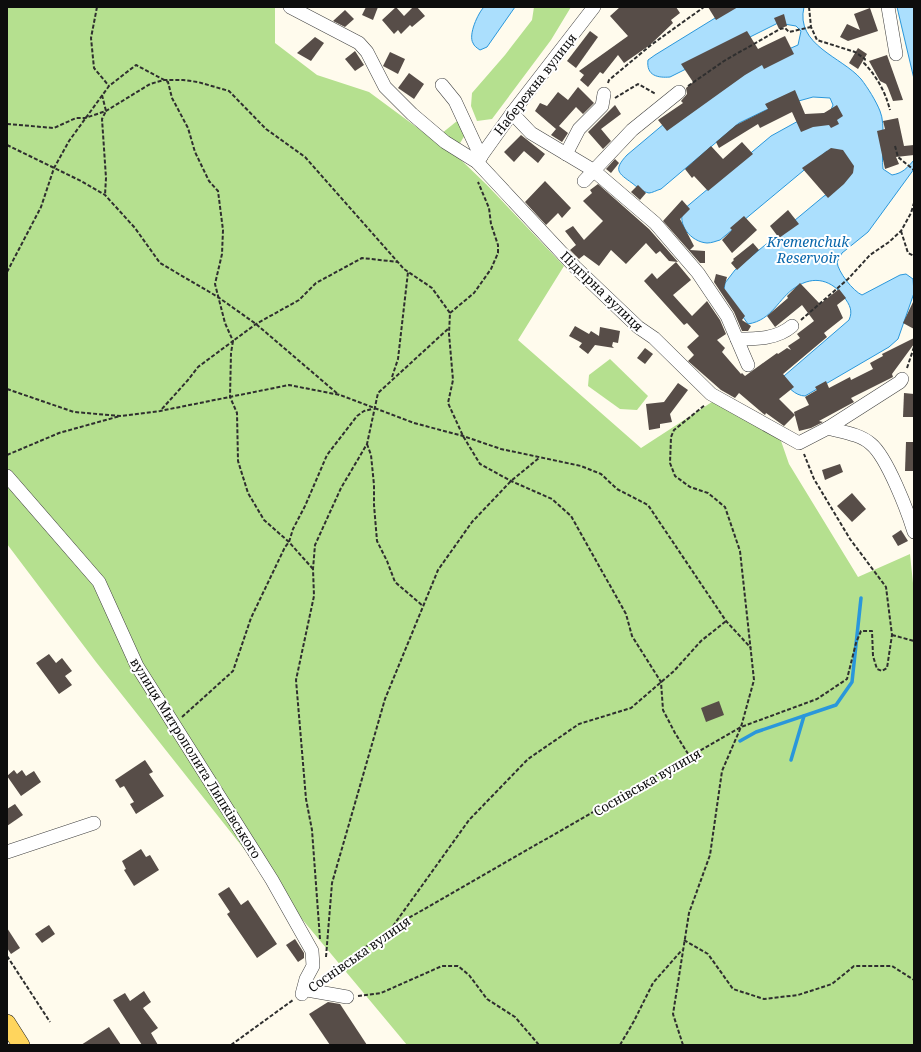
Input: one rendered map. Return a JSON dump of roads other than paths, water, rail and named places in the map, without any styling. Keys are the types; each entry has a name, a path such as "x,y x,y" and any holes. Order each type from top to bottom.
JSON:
{"main road":[{"path":"7,1024 21,1045"}],"street":[{"name":"Підгірна вулиця","path":"290,7 359,43 367,52 385,87 445,142 480,162 575,267 638,327 654,338 711,394 799,443 828,428"},
{"name":"Набережна вулиця","path":"480,162 512,113 594,7"},
{"path":"888,7 896,54"},
{"path":"442,85 455,101 480,162"},
{"path":"584,181 632,130 676,95"},
{"path":"566,154 579,129 603,100"},
{"path":"512,113 531,133 593,170 655,223 698,272 728,316 748,365"},
{"path":"737,339 758,339 783,334 792,326"},
{"path":"828,428 900,382 902,379"},
{"path":"828,428 855,435 875,448 895,482 914,532"},
{"name":"вулиця Митрополита Липківського","path":"7,476 98,582 136,666 272,880 312,950 313,966 306,979 305,992 347,996"},
{"path":"7,852 94,823"}],"water":[{"path":"484,7 515,7 487,47 480,50 473,44 472,35 479,14"},
{"name":"Kremenchuk Reservoir","path":"733,7 804,7 803,20 806,31 813,41 853,71 861,79 878,107 883,124 883,169 892,175 896,174 904,170 914,160 914,169 868,232 842,253 837,262 846,281 854,290 862,295 900,275 906,274 913,279 914,293 898,339 889,347 805,396 791,390 786,383 784,376 849,320 851,311 846,300 839,291 828,283 816,280 809,281 796,287 764,318 757,322 748,324 724,290 725,283 735,270 824,196 841,186 851,174 827,151 720,240 712,242 701,242 691,236 686,231 682,220 682,215 684,209 771,136 800,120 830,112 833,105 830,98 813,97 766,110 739,123 661,189 652,193 640,189 623,177 619,171 620,164 627,155 715,81 798,45 801,31 796,26 778,23 670,77 661,77 651,73 649,70 648,60"},
{"path":"897,7 914,7 914,79"}],"waterway":[{"path":"740,741 756,732 836,705 852,682 861,598"},
{"path":"791,760 804,716"}]}
